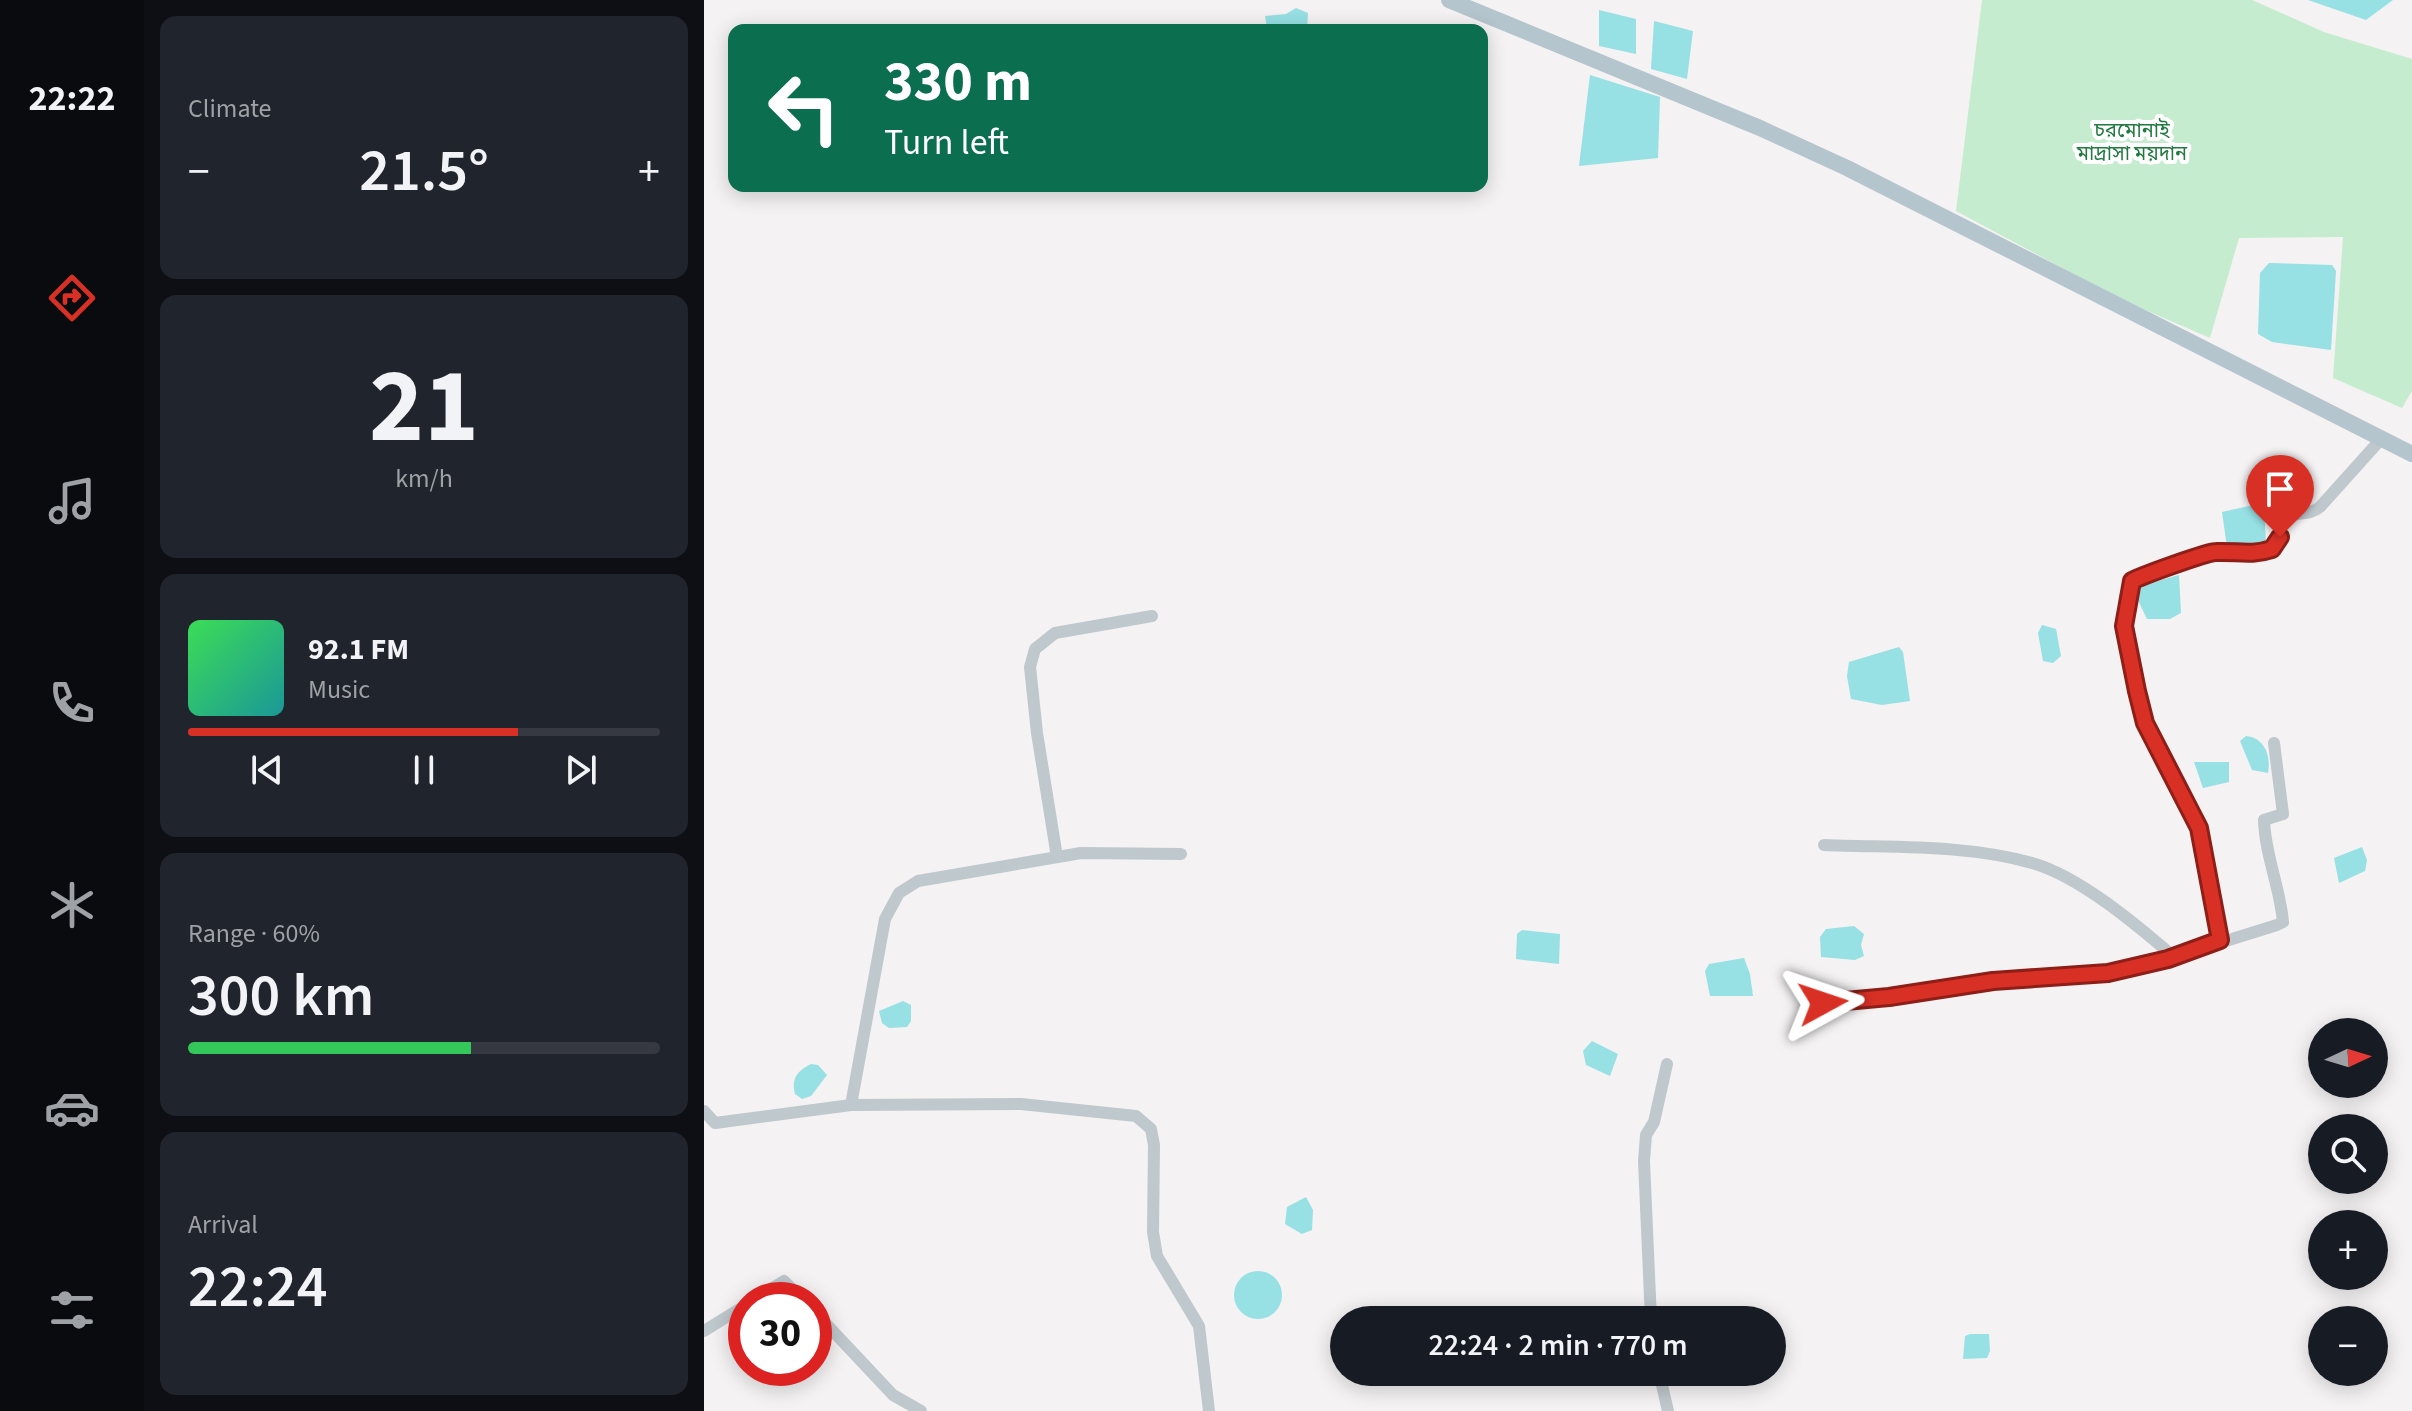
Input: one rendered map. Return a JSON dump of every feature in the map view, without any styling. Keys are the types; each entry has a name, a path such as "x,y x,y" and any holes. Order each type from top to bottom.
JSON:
{"main road":[{"path":"1449,0 1760,128 1833,162 2411,450"}],"street":[{"path":"2220,940 2199,828 2145,723 2137,691 2124,626 2132,581 2147,572 2170,569 2214,552 2252,555 2272,549 2280,537 2283,519 2291,513 2313,512 2320,507 2382,438"},
{"path":"1057,857 1030,667 1035,649 1055,633 1152,616"},
{"path":"1823,1003 1889,997 1993,981 2090,975 2174,957 2283,922 2281,894 2264,833 2264,820 2283,814 2274,743"},
{"path":"1824,845 1982,852 2035,863 2120,910 2174,957"},
{"path":"851,1105 885,919 899,893 918,881 1081,853 1181,854"},
{"path":"1650,1306 1644,1161 1646,1135 1654,1122 1667,1064"},
{"path":"704,1111 715,1123 851,1105 1021,1104 1112,1112 1144,1120 1154,1145 1153,1232 1157,1256 1199,1326 1209,1411"},
{"path":"704,1331 728,1316"},
{"path":"832,1330 893,1395 921,1411"},
{"path":"1662,1386 1668,1411"}],"green space":[{"name":"চরমোনাই মাদ্রাসা ময়দান","path":"1982,0 2252,0 2324,32 2412,59 2412,391 2402,408 2333,378 2343,237 2239,238 2210,338 2120,299 1956,211"}],"water":[{"path":"2308,0 2393,0 2366,20"},
{"path":"1296,8 1308,13 1307,24 1266,24 1265,16 1286,14"},
{"path":"1599,10 1636,19 1636,54 1599,46"},
{"path":"1654,21 1693,31 1687,79 1651,69"},
{"path":"1590,75 1660,97 1658,158 1579,166"},
{"path":"2269,263 2332,265 2336,271 2331,350 2272,342 2258,334 2260,273"},
{"path":"2258,504 2264,508 2266,543 2227,547 2222,512"},
{"path":"2179,575 2181,613 2170,619 2147,619 2134,592 2140,586"},
{"path":"2042,625 2056,629 2061,656 2053,663 2043,661 2038,633"},
{"path":"1899,647 1903,652 1910,701 1882,705 1851,699 1847,676 1849,662"},
{"path":"2246,736 2258,740 2265,749 2268,773 2252,770 2240,741"},
{"path":"2194,762 2229,762 2229,782 2203,788"},
{"path":"2362,847 2367,860 2365,871 2339,883 2334,858"},
{"path":"1854,926 1864,934 1861,945 1864,956 1855,960 1821,957 1820,937 1826,929"},
{"path":"1522,930 1560,934 1559,964 1516,959 1517,934"},
{"path":"1744,958 1753,996 1710,996 1705,971 1709,964"},
{"path":"903,1001 911,1005 911,1021 907,1027 889,1028 882,1023 879,1011"},
{"path":"1592,1041 1618,1054 1610,1076 1586,1065 1583,1051"},
{"path":"811,1064 818,1065 827,1075 811,1096 802,1099 795,1094 795,1080"},
{"path":"1306,1197 1313,1210 1312,1230 1302,1234 1285,1224 1287,1207"},
{"path":"1258,1271 1275,1278 1282,1295 1275,1312 1258,1319 1241,1312 1234,1295 1241,1278"},
{"path":"1989,1334 1990,1351 1987,1358 1963,1359 1965,1336"}],"route":[{"path":"1823,1003 1889,997 1993,981 2108,973 2168,959 2220,940 2199,828 2145,723 2124,626 2132,581 2147,572 2170,569 2214,552 2252,555 2272,549 2280,537"}]}
